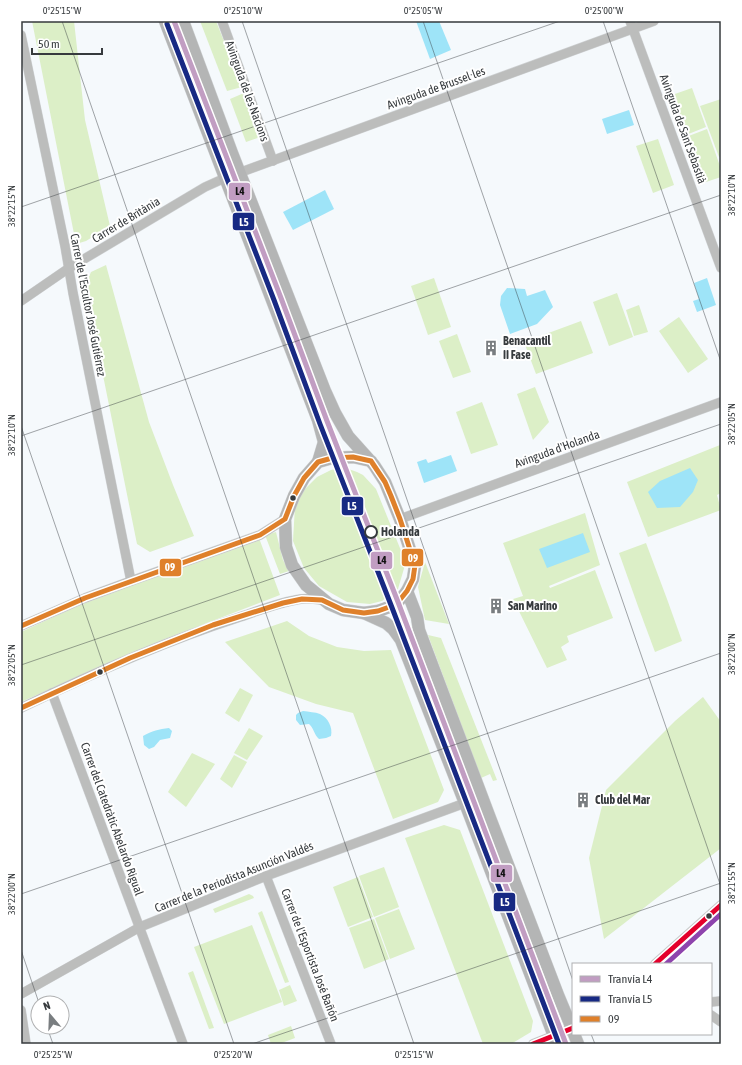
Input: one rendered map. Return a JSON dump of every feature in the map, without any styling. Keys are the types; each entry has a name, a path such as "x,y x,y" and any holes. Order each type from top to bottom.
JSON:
{"main road":[{"path":"165,21 318,420 324,442 318,462 304,478 294,496 285,519 286,547 292,565 306,586 329,604 343,610 364,613 378,611 398,602 407,592 413,579 415,565 400,519 382,475 348,436 325,391 183,21"},
{"path":"318,462 332,458 353,457 371,461"},
{"path":"407,592 417,617 419,630 487,812 572,1028"},
{"path":"364,613 386,623 401,640 555,1040"}],"street":[{"name":"Avinguda de les Nacions","path":"222,21 273,160"},
{"name":"Avinguda de Brussel·les","path":"225,178 631,25 654,21"},
{"name":"Avinguda de Sant Sebastià","path":"631,25 721,268"},
{"name":"Carrer de l'Escultor José Gutiérrez","path":"21,35 69,268 130,581"},
{"name":"Carrer de Britània","path":"21,301 69,268 205,186 225,178"},
{"name":"Avinguda d'Holanda","path":"400,519 721,402"},
{"path":"21,626 85,598 260,535 285,519"},
{"path":"21,708 130,658 213,625 283,603 302,599 322,600"},
{"name":"Carrer del Catedràtic Abelardo Rigual","path":"52,693 183,1044"},
{"name":"Carrer de la Periodista Asunción Valdés","path":"21,994 140,928 266,876 465,803"},
{"name":"Carrer de l'Esportista José Bañón","path":"266,876 331,1044"},
{"path":"656,963 721,905"},
{"path":"561,1002 572,1010"},
{"path":"21,1010 26,1044"},
{"path":"712,1016 721,1022"},
{"path":"533,1044 555,1040 572,1031"}],"green space":[{"path":"32,21 74,21 85,120 110,226 86,241 76,244"},
{"path":"200,21 216,21 242,87 227,91"},
{"path":"692,88 706,127 686,135 672,95"},
{"path":"244,93 260,137 246,142 230,99"},
{"path":"721,99 721,156 719,157 700,106"},
{"path":"707,129 721,169 721,177 703,183 686,137"},
{"path":"658,139 674,185 653,193 636,146"},
{"path":"106,265 149,422 194,536 150,552 137,544 85,286 91,272"},
{"path":"434,278 451,327 428,335 411,286"},
{"path":"617,293 633,337 609,346 593,302"},
{"path":"639,305 648,332 634,336 626,310"},
{"path":"679,317 708,359 688,373 659,331"},
{"path":"581,321 593,353 536,374 524,342"},
{"path":"457,334 471,372 453,378 439,341"},
{"path":"535,387 549,422 533,440 517,394"},
{"path":"482,402 498,445 471,454 456,412"},
{"path":"720,445 721,493 717,495 721,510 648,537 627,482"},
{"path":"343,467 363,475 376,489 404,558 405,565 398,589 382,601 370,604 347,602 319,586 304,568 293,541 295,506 305,489 317,477 331,470"},
{"path":"585,513 600,565 549,586 550,588 595,570 613,618 567,636 569,642 561,647 567,660 547,668 513,599 523,596 503,543"},
{"path":"276,532 283,560 289,571 280,574 265,535"},
{"path":"259,538 280,595 165,639 21,702 21,632 79,605"},
{"path":"646,543 682,641 655,652 619,553"},
{"path":"425,562 449,624 425,620 418,587"},
{"path":"287,621 309,636 337,647 364,651 391,650 444,790 438,802 393,819 353,713 316,704 269,687 225,642"},
{"path":"428,635 441,638 497,780 493,781 490,774 481,778"},
{"path":"240,688 253,695 239,722 225,713"},
{"path":"703,697 721,722 721,848 604,939 589,858 606,790 675,721"},
{"path":"249,728 263,736 247,760 234,753"},
{"path":"192,753 215,764 186,807 168,792"},
{"path":"234,755 247,762 232,788 220,779"},
{"path":"444,825 460,830 533,1021 531,1032 511,1044 483,1044 405,838"},
{"path":"384,867 399,907 374,917 359,876"},
{"path":"358,877 373,917 348,927 333,887"},
{"path":"249,894 254,898 215,913 213,909"},
{"path":"399,909 415,949 390,959 375,918"},
{"path":"262,911 289,982 285,983 258,913"},
{"path":"374,919 389,959 364,969 349,928"},
{"path":"252,925 282,1002 224,1024 194,947"},
{"path":"193,971 214,1028 209,1029 188,973"},
{"path":"290,985 297,1001 284,1006 279,990"},
{"path":"291,1026 295,1038 279,1044 271,1044 268,1035"}],"water":[{"path":"416,21 439,21 451,50 430,59"},
{"path":"629,110 634,125 607,134 602,119"},
{"path":"325,190 334,209 293,230 283,212"},
{"path":"707,278 716,305 697,312 693,301 699,299 694,283"},
{"path":"507,288 525,289 527,296 545,290 553,307 537,324 510,334 500,305 501,296"},
{"path":"451,455 457,471 424,483 417,462 426,459 428,463"},
{"path":"690,468 698,480 693,492 680,507 657,508 648,492 660,481"},
{"path":"583,533 590,552 547,568 539,549"},
{"path":"303,711 318,713 323,716 331,726 331,736 319,739 309,724 300,725 296,720 296,715"},
{"path":"169,728 172,731 170,738 160,740 154,747 149,749 144,745 143,736 156,730"}],"tram line":[{"name":"L4","path":"174,21 398,602 566,1044"},
{"name":"L5","path":"167,24 559,1044"}],"transit line":[{"name":"09","path":"21,626 85,598 260,535 285,519 294,496 304,478 318,462 332,458 353,457 371,461 385,482 391,496 415,565 413,579 407,591 398,602 392,606 378,611 364,613 343,610 322,600 302,599 283,603 213,625 130,658 21,708"},
{"path":"656,963 721,905"},
{"path":"667,963 721,914"},
{"path":"533,1044 572,1028"}],"place":[{"name":"Benacantil II Fase","path":"491,348"},
{"name":"Holanda","path":"371,532"},
{"name":"San Marino","path":"496,606"},
{"name":"Club del Mar","path":"583,800"}]}
